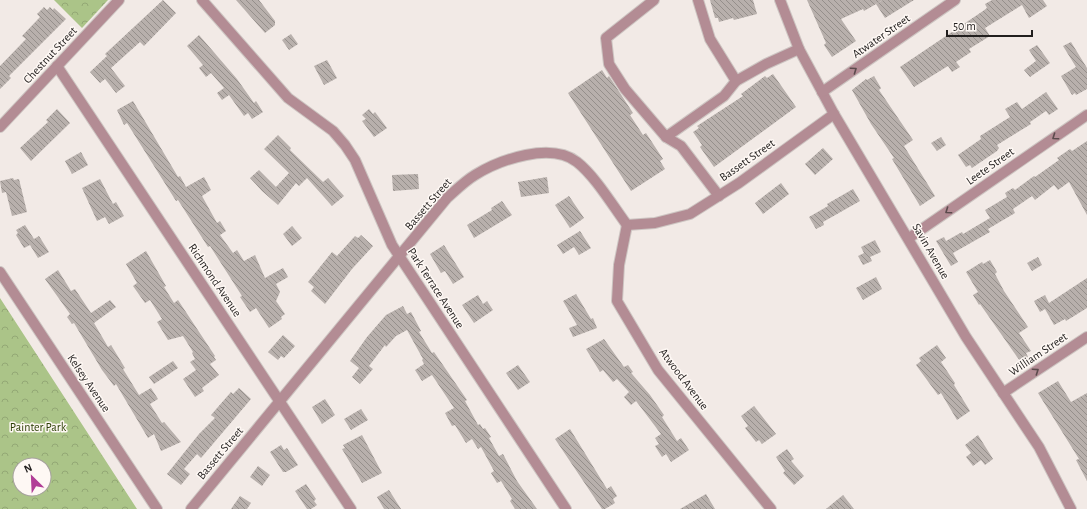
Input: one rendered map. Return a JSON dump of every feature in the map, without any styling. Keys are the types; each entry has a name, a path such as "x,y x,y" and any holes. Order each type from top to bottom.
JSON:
{"street":[{"name":"Chestnut Street","path":"0,127 119,0"},
{"name":"Park Terrace Avenue","path":"202,0 288,98 333,131 345,145 355,160 392,246 566,509"},
{"path":"654,0 606,38 609,64 625,89 666,137 681,146 719,196"},
{"path":"698,0 710,39 736,81"},
{"name":"Savin Avenue","path":"780,0 799,49 834,114 966,337 1039,447 1071,509"},
{"name":"Atwater Street","path":"822,92 955,0"},
{"path":"666,137 724,96 736,81 766,64 799,49"},
{"name":"Richmond Avenue","path":"57,66 351,509"},
{"name":"Bassett Street","path":"191,509 447,198 463,183 495,165 528,155 557,154 567,156 577,162 585,170 627,225 655,223 690,214 719,196 834,114"},
{"name":"Leete Street","path":"908,238 1087,115"},
{"name":"Atwood Avenue","path":"627,225 619,265 617,301 658,370 770,509"},
{"name":"Kelsey Avenue","path":"0,272 157,509"},
{"name":"William Street","path":"1003,393 1087,337"}],"green space":[{"path":"54,0 108,0 82,28"},
{"name":"Painter Park","path":"0,298 137,509 0,509"}],"building":[{"path":"163,0 176,13 144,46 140,42 111,68 125,86 116,93 105,79 100,83 90,72 107,56 105,54"},
{"path":"236,0 259,0 275,21 275,25 265,33"},
{"path":"710,0 753,0 757,14 719,22 718,18 715,18"},
{"path":"807,0 883,0 864,11 863,9 841,19 856,41 832,57 824,45 826,43"},
{"path":"883,0 914,0 885,18 876,4"},
{"path":"992,0 1043,0 1047,6 1029,18 1022,5 985,28 990,36 969,49 971,52 956,62 960,67 952,72 948,66 914,87 900,67 983,11 987,8 985,4"},
{"path":"44,7 47,10 50,7 53,10 54,8 66,19 9,76 11,78 0,89 0,66 26,39 22,36 40,17 37,14"},
{"path":"291,34 298,44 289,50 282,40"},
{"path":"199,35 237,79 254,103 256,101 263,112 252,119 248,113 244,116 229,95 222,100 217,93 224,88 211,73 206,77 199,68 203,65 187,46"},
{"path":"1071,42 1087,68 1087,89 1076,95 1075,93 1072,95 1061,76 1076,67 1063,46"},
{"path":"1037,45 1050,63 1030,77 1024,70 1036,61 1029,50"},
{"path":"327,60 337,78 324,85 314,66"},
{"path":"602,70 607,78 609,76 633,113 630,115 643,135 646,133 663,159 660,161 665,169 631,191 568,93"},
{"path":"773,74 796,107 714,167 700,147 702,145 693,132 699,128 697,126 743,96 741,94 765,76 767,78"},
{"path":"874,76 881,88 879,90 913,140 904,146 935,196 920,206 892,159 894,158 871,124 852,90 866,79 867,80"},
{"path":"1046,92 1058,109 1049,115 1046,111 1030,122 1031,124 997,145 999,148 997,151 972,168 970,165 966,167 958,155 981,139 980,136 1010,117 1005,109 1017,102 1022,109"},
{"path":"133,101 178,177 180,176 186,187 204,177 211,190 202,196 217,223 220,221 226,231 220,235 233,253 237,250 244,261 255,255 265,278 283,268 288,277 276,284 280,292 276,301 285,314 281,317 282,319 269,328 256,308 250,312 240,297 242,296 210,246 208,247 178,200 176,201 127,123 124,125 117,110"},
{"path":"57,109 70,123 31,161 20,148 48,122 46,120"},
{"path":"369,109 373,114 375,112 387,128 374,137 362,121 366,119 362,115"},
{"path":"278,135 291,148 290,150 323,182 328,178 344,196 332,206 307,178 299,186 296,183 278,205 262,191 250,178 259,170 276,187 289,173 264,149"},
{"path":"941,137 946,145 937,151 931,143"},
{"path":"1087,141 1087,215 1069,182 1058,190 1054,185 1035,200 1032,196 1013,209 1015,213 988,229 990,232 953,253 958,262 951,266 936,241 944,237 946,241 962,232 963,234 990,218 985,210 1007,197 1005,193 1013,188 1015,190 1059,160 1057,158 1070,149 1072,151"},
{"path":"823,148 833,159 815,175 805,164"},
{"path":"81,152 88,165 72,174 65,161"},
{"path":"418,174 419,189 393,191 392,175"},
{"path":"547,177 549,193 521,197 518,182"},
{"path":"13,178 14,180 19,179 27,212 12,216 6,192 2,193 0,181"},
{"path":"100,179 113,204 116,202 124,216 109,224 105,217 97,221 82,188"},
{"path":"781,183 789,194 763,214 755,203"},
{"path":"853,189 860,201 823,222 824,225 816,229 809,217 828,206 827,204"},
{"path":"569,196 584,218 570,228 555,205"},
{"path":"502,201 512,215 474,238 467,225 492,210 491,208"},
{"path":"25,225 34,239 39,236 49,252 38,258 30,245 24,248 16,235 18,233 16,230"},
{"path":"292,226 302,238 292,246 283,234"},
{"path":"580,231 591,248 579,255 574,247 563,254 557,245"},
{"path":"361,235 373,246 352,269 325,304 311,291 314,287 308,282 332,252 337,256 355,236 358,238"},
{"path":"875,240 881,252 870,257 872,261 863,265 858,256 864,253 861,247"},
{"path":"444,245 464,277 453,284 445,271 441,273 430,254"},
{"path":"146,251 166,286 164,287 174,303 178,300 215,356 214,357 216,360 210,364 219,375 202,388 204,391 195,397 183,379 196,370 190,362 195,359 192,353 193,352 183,336 168,340 157,322 162,319 150,300 145,303 133,286 137,283 126,264"},
{"path":"1038,257 1042,265 1032,271 1027,263"},
{"path":"990,260 997,272 995,274 1004,291 1028,327 1019,333 1031,351 1026,353 1028,357 1020,361 980,304 979,305 973,295 978,292 966,272 982,262 983,264"},
{"path":"58,270 71,291 75,289 91,313 110,300 116,307 94,323 108,347 111,345 125,368 123,369 139,395 151,388 158,399 150,404 162,423 164,422 181,442 161,451 154,434 148,438 116,384 114,386 102,370 74,323 72,324 67,317 70,314 45,279"},
{"path":"876,277 882,289 863,300 856,288"},
{"path":"1087,278 1087,308 1066,321 1065,319 1054,325 1045,309 1040,312 1034,301 1045,295 1049,303"},
{"path":"576,294 591,319 593,318 597,328 573,337 569,328 577,325 563,301"},
{"path":"478,295 483,304 487,301 493,310 474,323 462,305"},
{"path":"403,306 407,314 411,312 421,331 419,332 432,353 434,352 467,400 465,401 478,425 480,424 483,429 485,428 491,437 489,438 499,456 503,454 517,481 537,509 515,509 510,501 512,499 501,481 497,483 491,473 494,471 481,447 478,449 472,439 466,443 455,425 452,426 445,413 454,408 432,375 422,381 415,370 424,364 423,359 407,330 396,336 386,347 385,345 369,366 373,369 360,384 352,377 359,368 350,361 367,337 386,315"},
{"path":"283,335 295,346 284,358 281,356 278,360 268,352"},
{"path":"604,339 624,367 628,365 633,372 631,373 650,395 664,415 662,417 677,441 681,438 689,450 671,462 666,454 662,457 655,446 659,444 655,438 661,434 636,401 631,405 624,397 629,392 617,379 613,382 603,370 600,372 586,349"},
{"path":"937,345 946,358 941,362 955,383 954,385 970,411 957,420 941,393 938,395 916,365 921,361 919,358"},
{"path":"173,361 178,368 154,384 149,377"},
{"path":"518,365 530,382 518,390 506,373"},
{"path":"1058,381 1071,402 1087,393 1087,481 1076,460 1079,459 1038,393"},
{"path":"239,388 251,399 201,458 197,454 184,469 190,474 181,485 167,474 199,434 215,418 211,415 231,392 233,394"},
{"path":"325,399 335,415 322,424 312,407"},
{"path":"754,406 776,434 762,444 759,440 756,442 745,428 748,426 741,416"},
{"path":"361,409 368,420 351,430 344,419"},
{"path":"570,429 607,489 611,486 617,496 613,499 615,503 605,509 602,509 555,439"},
{"path":"362,435 382,473 362,483 342,449 345,448 343,445"},
{"path":"978,435 993,459 985,465 981,460 973,466 966,457 971,453 965,445"},
{"path":"281,445 284,450 287,448 298,465 286,472 283,472 270,452"},
{"path":"787,449 794,459 791,461 804,476 794,485 783,473 785,471 776,457"},
{"path":"258,466 270,475 262,486 250,477"},
{"path":"306,484 316,499 314,501 317,505 311,509 307,509 295,491"},
{"path":"389,490 401,509 384,509 377,497"},
{"path":"706,494 715,509 680,509"},
{"path":"843,495 854,509 826,509"},
{"path":"240,496 251,503 247,509 231,509"}]}
